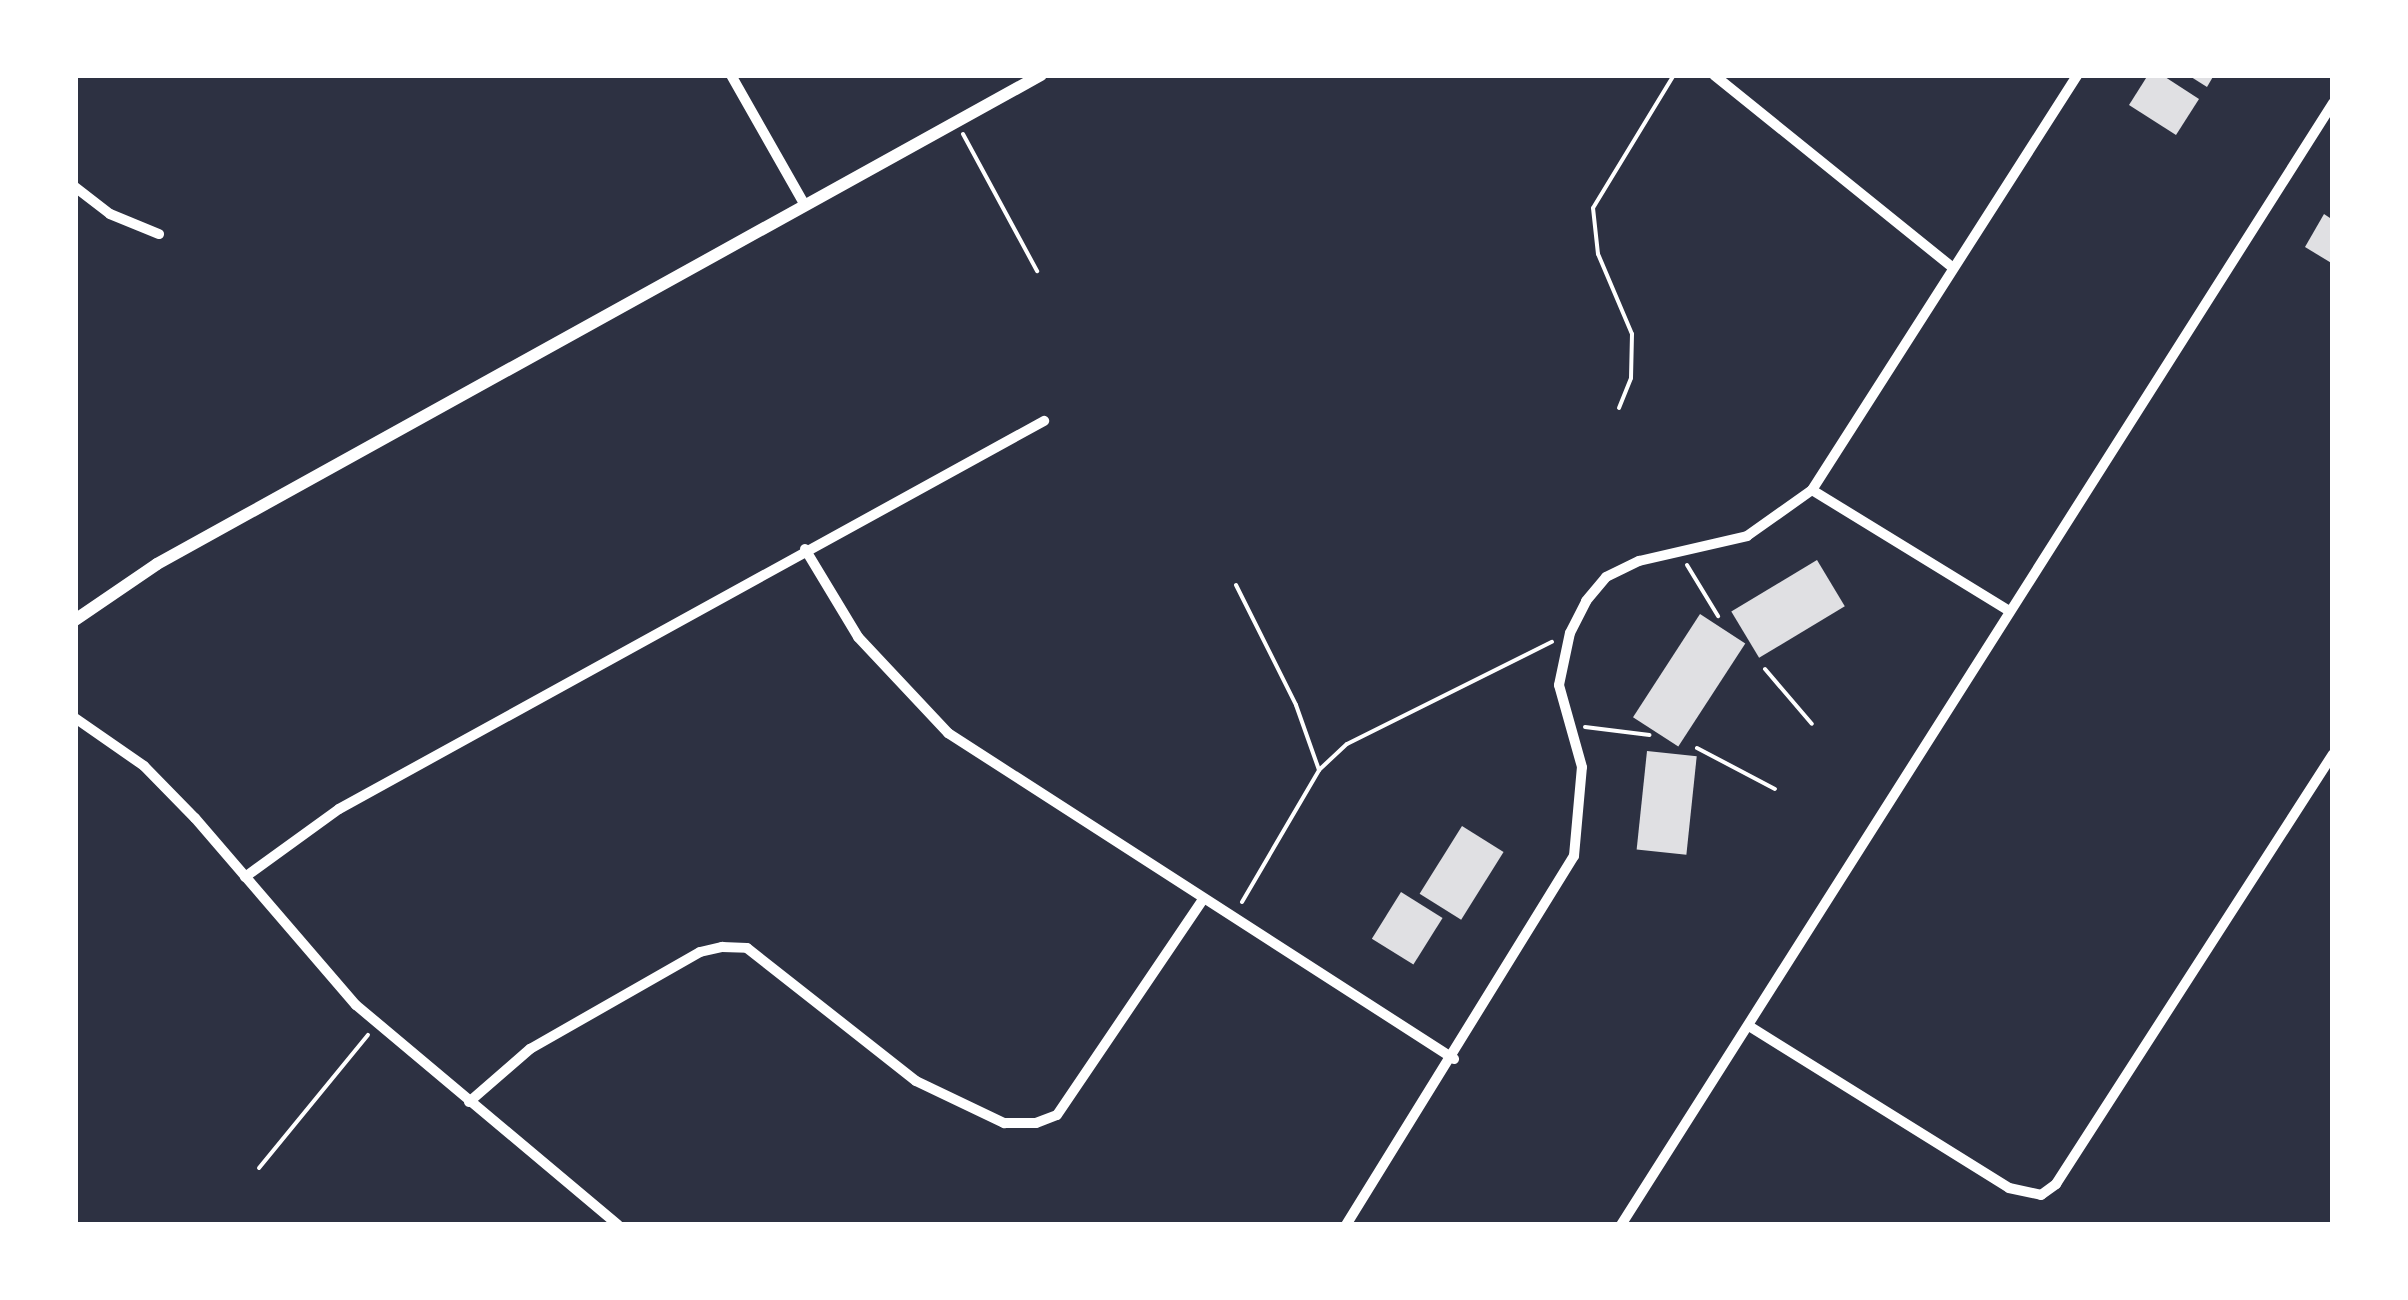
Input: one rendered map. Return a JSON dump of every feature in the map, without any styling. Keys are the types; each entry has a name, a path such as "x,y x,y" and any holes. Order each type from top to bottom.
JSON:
{"street":[{"path":"731,75 804,202"},
{"path":"75,620 157,564 804,202 1041,75"},
{"path":"1714,75 1952,267"},
{"path":"1346,1225 1454,1058 1574,856 1584,792 1573,726 1559,684 1570,634 1606,577 1639,561 1747,536 1812,490 2077,75"},
{"path":"1621,1225 2333,103"},
{"path":"75,187 110,214 159,234"},
{"path":"244,876 339,808 1044,421"},
{"path":"1812,490 2008,610"},
{"path":"805,549 858,637 914,704 1232,919 1454,1058"},
{"path":"75,718 144,766 378,1024 618,1225"},
{"path":"1749,1026 2009,1188 2041,1195 2056,1184 2333,754"},
{"path":"468,1102 530,1049 700,952 722,947 747,948 916,1081 1004,1123 1036,1124 1057,1115 1202,899"}],"path":[{"path":"1619,408 1634,356 1598,254 1594,208 1674,75"},
{"path":"956,120 1037,271"},
{"path":"1681,554 1718,616"},
{"path":"1236,585 1296,704 1319,770"},
{"path":"1232,919 1319,770 1346,744 1570,634"},
{"path":"1766,669 1812,724"},
{"path":"1573,726 1650,735"},
{"path":"1697,748 1775,789"},
{"path":"260,1168 378,1024"}],"building":[{"path":"2148,75 2162,75 2199,99 2176,135 2129,105"},
{"path":"2188,75 2214,75 2207,87"},
{"path":"2324,214 2333,220 2333,264 2305,247"},
{"path":"1817,560 1845,606 1759,658 1731,612"},
{"path":"1700,614 1745,643 1678,747 1633,717"},
{"path":"1647,751 1697,756 1686,855 1637,849"},
{"path":"1462,826 1504,852 1461,920 1420,894"},
{"path":"1401,892 1443,918 1413,965 1372,939"}]}
